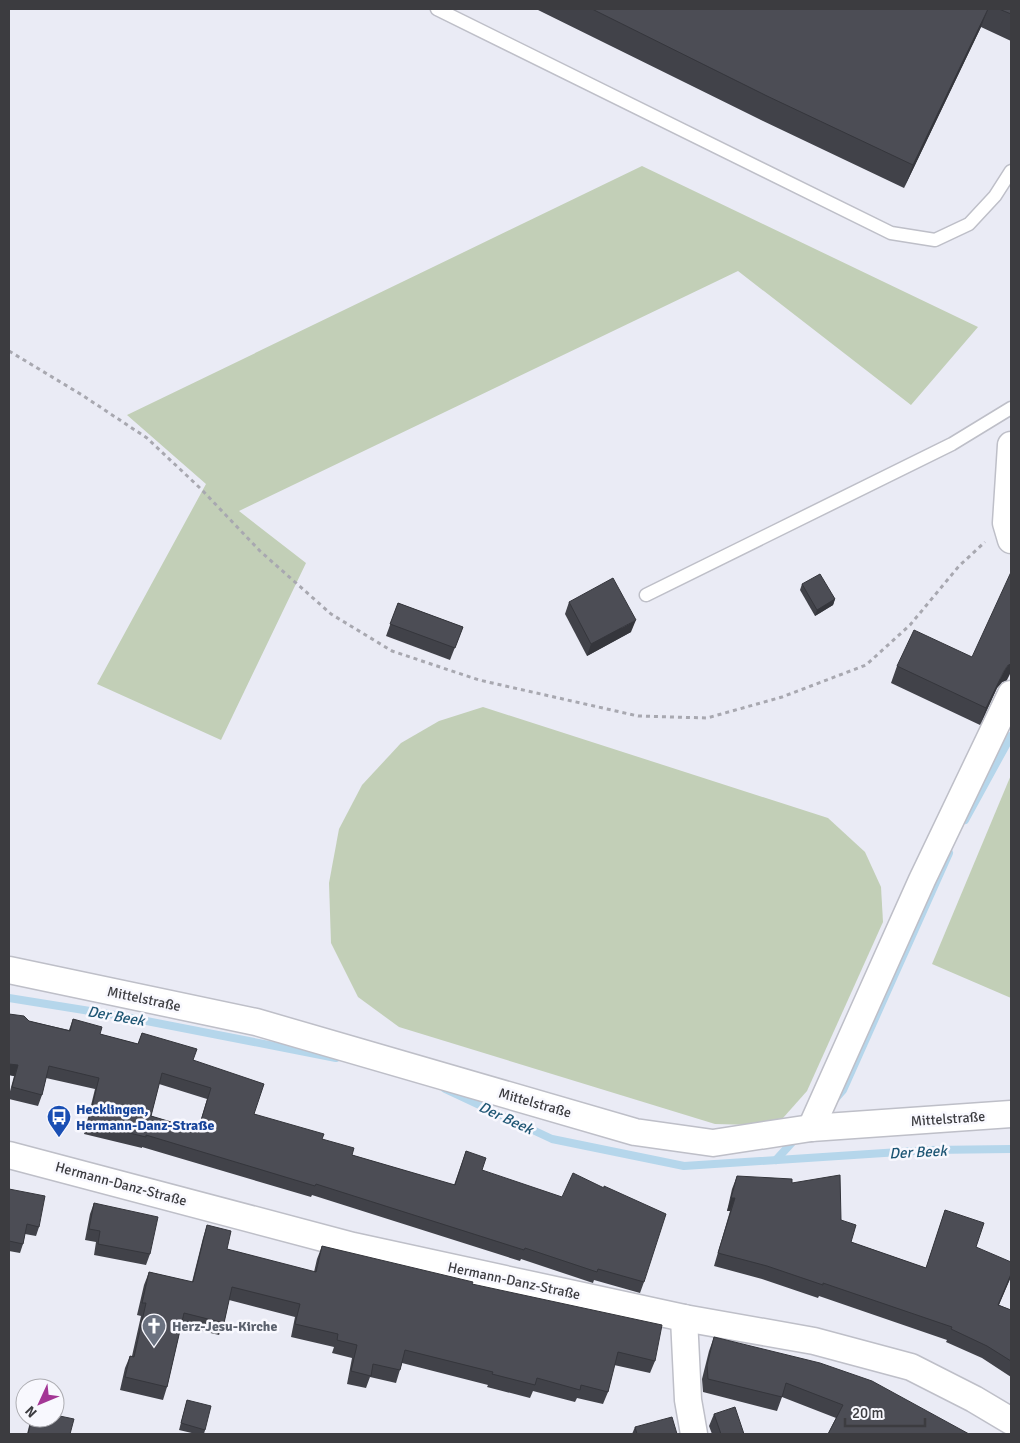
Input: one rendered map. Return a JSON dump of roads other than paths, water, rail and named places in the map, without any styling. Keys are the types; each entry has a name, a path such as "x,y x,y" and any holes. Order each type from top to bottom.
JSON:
{"street":[{"path":"1009,531 1011,445"},
{"path":"811,1128 922,880 1011,694"},
{"name":"Mittelstraße","path":"9,970 256,1022 634,1132 713,1143 811,1128 1011,1114"},
{"name":"Hermann-Danz-Straße","path":"9,1155 352,1246 684,1318 814,1342 911,1366 1011,1421"},
{"path":"684,1318 688,1400 694,1434"}],"lane":[{"path":"437,9 891,234 935,240 969,224 995,196 1011,171"},
{"path":"646,594 952,444 1011,408"}],"waterway":[{"path":"965,820 1011,736"},
{"path":"836,1098 843,1090 949,853"},
{"name":"Der Beek","path":"9,998 121,1016 336,1058"},
{"name":"Der Beek","path":"445,1089 552,1139 684,1166 930,1150 1011,1149"},
{"path":"776,1160 796,1138"}],"place":[{"name":"Hecklingen, Hermann-Danz-Straße","path":"59,1138"},
{"name":"Herz-Jesu-Kirche","path":"154,1347"}]}
